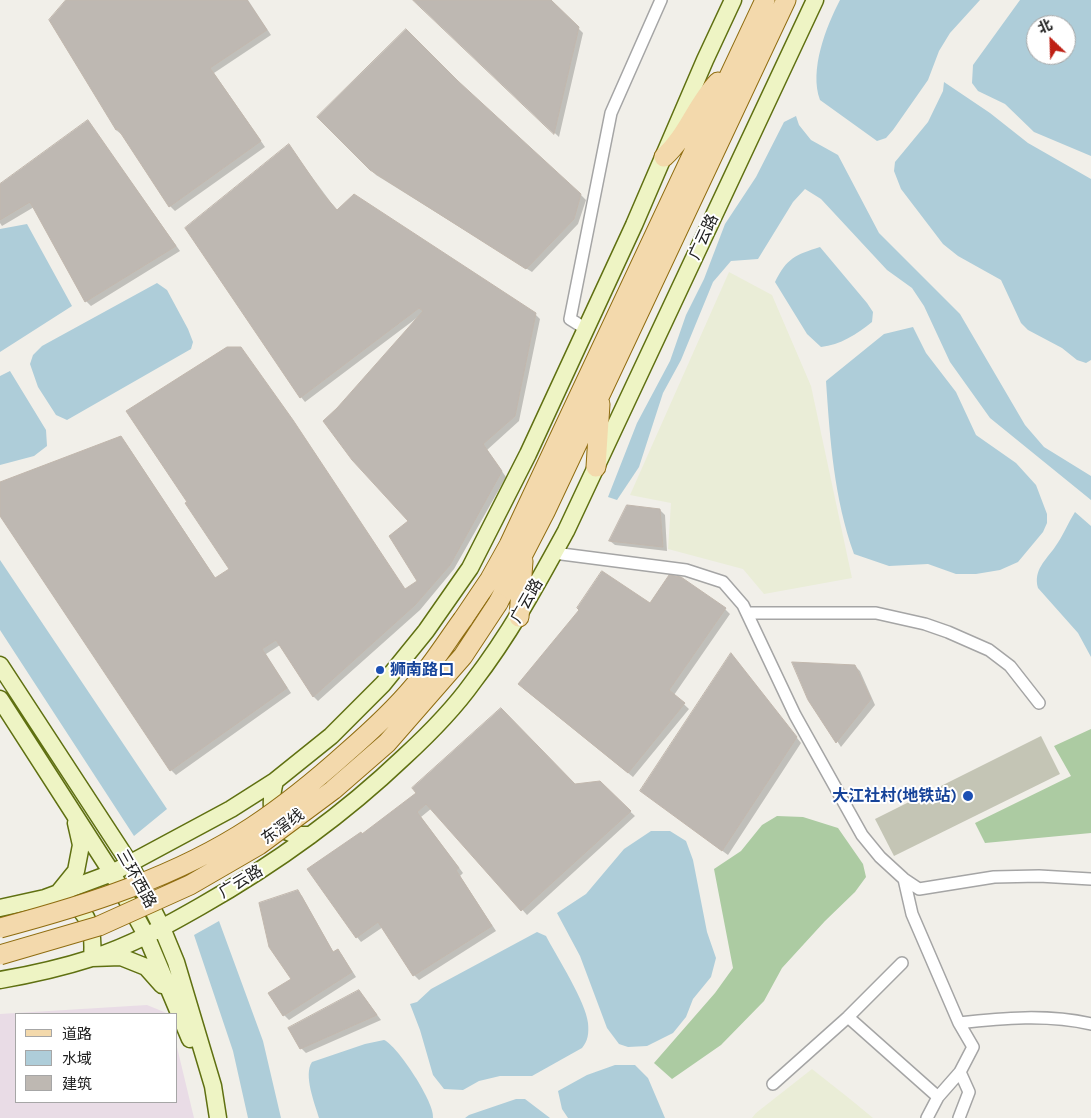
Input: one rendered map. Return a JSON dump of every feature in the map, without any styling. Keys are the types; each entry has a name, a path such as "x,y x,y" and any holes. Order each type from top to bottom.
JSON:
{"main road":[{"path":"0,908 52,896 112,874 231,810 275,781 331,736 383,684 426,631 470,568 528,454 634,225 733,0"},
{"path":"0,928 105,897 153,878 207,853 250,828 324,773 366,736 414,686 490,580 509,545 765,0"},
{"name":"广云路","path":"498,603 545,512 786,0"},
{"name":"广云路","path":"0,980 92,958 146,935 162,928 271,864 340,814 392,769 432,731 473,683 519,617 554,553 815,0"},
{"path":"664,157 677,145 709,91 736,62"},
{"path":"596,467 600,394"},
{"path":"519,617 523,554"},
{"name":"东滘线","path":"0,954 99,926 190,885 259,844 333,790 387,743 463,656 498,603"},
{"name":"三环西路","path":"0,665 130,864 162,928 176,962 211,1076 218,1118"},
{"name":"三环西路","path":"0,699 112,874 146,935 195,1050 206,1088 211,1118"},
{"path":"275,781 271,797 271,809 274,820 282,829 292,834 311,835"},
{"path":"52,896 76,871 81,845 74,814"},
{"path":"52,896 74,904 84,914 89,922 93,937 92,958 122,957 146,967 171,994"}],"street":[{"path":"586,329 570,319 611,113 661,0"},
{"path":"554,553 686,570 723,582 743,605 795,715 862,835 880,857 904,879 919,889 994,877 1039,876 1091,880"},
{"path":"747,613 876,613 924,624 989,650 1010,666 1040,703"},
{"path":"904,879 912,914 959,1023 973,1047 960,1072 938,1098 926,1118"},
{"path":"773,1084 848,1017 902,963"},
{"path":"848,1017 938,1098"},
{"path":"959,1023 1005,1017 1072,1019 1091,1024"},
{"path":"959,1118 969,1092 960,1072"}],"shaded area":[{"path":"729,272 772,295 811,386 852,578 764,594 743,569 668,549 671,503 630,495"},
{"name":"大江社村(地铁站)","path":"1041,736 1060,774 894,856 875,819"},
{"path":"147,1005 167,1013 16,1013"},
{"path":"15,1013 15,1103 178,1103 178,1051 194,1118 0,1118 0,1014"},
{"path":"812,1069 850,1099 873,1118 752,1118"}],"green space":[{"path":"1091,729 1091,833 985,843 975,823 1071,776 1054,746"},
{"path":"777,816 803,817 838,828 863,864 866,877 855,892 825,921 782,968 764,1001 721,1045 672,1079 654,1063 715,993 733,968 714,869 741,851 762,825"}],"water":[{"path":"840,0 980,0 950,33 939,51 928,80 893,130 886,138 877,141 820,100 817,88 818,62 829,23"},
{"path":"1020,0 1091,0 1091,156 1034,132 1005,104 978,91 972,83 973,65"},
{"path":"944,82 990,113 1028,143 1091,179 1091,360 1086,363 1077,360 1062,348 1028,330 1021,323 1001,280 958,256 943,244 901,189 894,171 895,162 928,122 943,91"},
{"path":"796,116 799,125 811,140 838,155 879,233 960,314 1025,425 1044,447 1091,476 1091,500 990,418 950,362 924,306 912,288 887,270 821,199 805,189 793,202 758,259 731,261 713,282 681,360 663,393 639,467 617,500 608,497 637,423 670,361 686,315 704,279 725,224 756,177 784,122"},
{"path":"27,224 72,306 0,352 0,229"},
{"path":"820,247 873,312 872,322 860,331 842,341 821,347 807,334 775,282 788,262 793,258"},
{"path":"157,283 167,290 188,329 193,342 191,349 67,420 56,415 38,387 30,364 33,355 42,346"},
{"path":"913,327 926,353 956,392 976,435 1016,463 1036,485 1047,514 1047,523 1043,532 1018,562 1000,570 976,574 956,574 928,564 889,566 854,554 837,490 831,447 826,381 884,334"},
{"path":"10,371 46,430 47,446 34,456 0,465 0,376"},
{"path":"1075,512 1091,526 1091,657 1078,633 1038,588 1037,582 1041,566 1058,543"},
{"path":"0,560 167,809 134,836 0,630"},
{"path":"651,831 670,831 686,841 693,860 707,932 716,958 711,977 693,999 686,1017 673,1033 647,1046 628,1047 619,1044 607,1028 580,956 557,913 586,894 624,849"},
{"path":"219,921 263,1041 281,1118 248,1118 233,1051 194,935"},
{"path":"537,932 546,936 582,1004 588,1027 586,1043 582,1048 532,1076 500,1076 479,1081 463,1090 444,1089 433,1075 420,1030 410,1004 417,1002 431,989"},
{"path":"384,1040 398,1052 422,1088 433,1118 319,1118 309,1082 312,1062 365,1044"},
{"path":"615,1065 635,1065 648,1078 665,1118 568,1118 562,1109 558,1091 587,1075"},
{"path":"516,1099 525,1099 550,1118 465,1118 469,1115"}],"building":[{"path":"66,0 247,0 267,30 210,68 261,141 169,207 118,129 116,130 49,20"},
{"path":"413,0 551,0 579,27 554,134"},
{"path":"406,29 458,81 581,194 574,219 526,269 370,170 317,117"},
{"path":"88,120 176,246 85,302 30,202 0,220 0,184"},
{"path":"289,144 323,194 337,210 354,194 536,313 515,416 483,444 502,471 450,565 415,605 313,697 276,640 262,649 287,688 170,771 0,516 0,482 121,436 215,578 229,569 126,411 227,347 241,347 293,420 405,589 417,581 389,536 408,521 352,460 323,421 337,408 423,311 419,308 300,398 185,228"},
{"path":"627,505 660,509 663,547 609,541"},
{"path":"602,571 650,603 669,575 681,577 726,608 669,690 685,703 628,773 518,684 579,610 577,608"},
{"path":"731,653 797,737 722,851 640,791"},
{"path":"792,662 855,665 871,699 836,743 808,700"},
{"path":"501,708 575,784 600,781 631,811 521,911 426,804 417,812 459,868 456,870 492,926 413,976 378,922 356,938 307,869 361,832 362,834 416,793 412,788"},
{"path":"298,890 333,952 338,949 352,972 283,1016 268,993 291,979 269,947 259,903"},
{"path":"359,990 377,1015 300,1049 288,1028"}],"place":[{"name":"狮南路口","path":"380,670"},
{"name":"大江社村(地铁站)","path":"968,796"}]}
